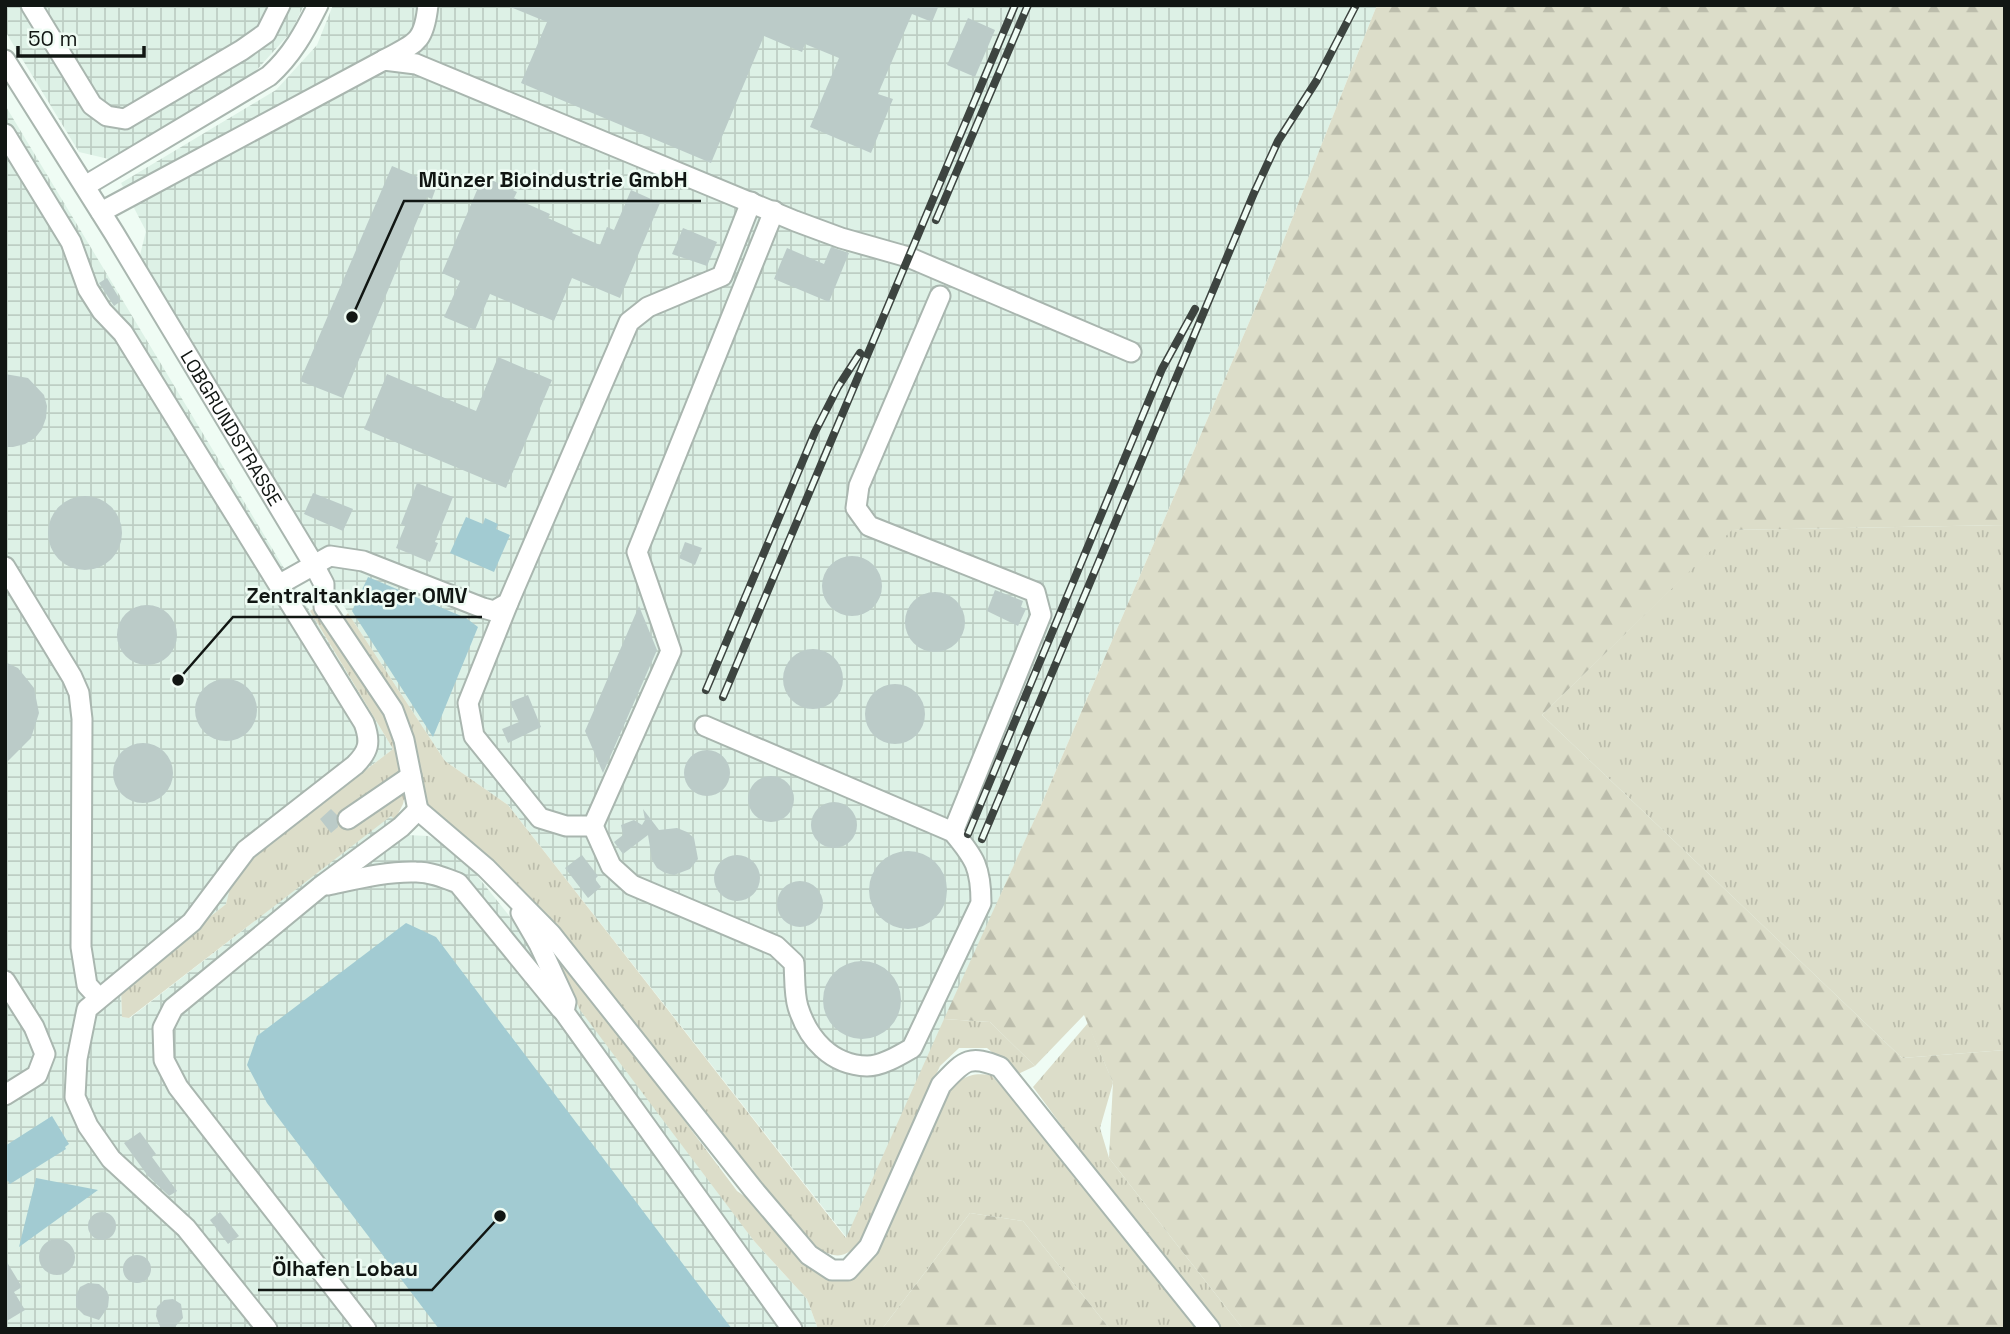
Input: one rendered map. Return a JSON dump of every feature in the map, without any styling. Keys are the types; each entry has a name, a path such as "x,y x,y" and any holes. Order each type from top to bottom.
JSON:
{"street":[{"path":"31,5 92,105 107,117 125,119 266,33 280,5"},
{"path":"85,186 269,76 287,60 318,5"},
{"path":"102,212 413,45 425,29 428,5"},
{"name":"LOBGRUNDSTRASSE","path":"5,60 102,212 314,565 324,584 324,607 393,710 404,740 418,810"},
{"path":"384,60 416,64 841,238 908,257 1131,352"},
{"path":"5,134 71,242 88,289 102,311 123,334 280,584 364,723 369,736 365,754 355,765 246,850 192,922 86,1009 77,1059 75,1097 88,1126 103,1148 131,1180 186,1228 267,1329"},
{"path":"593,826 566,827 540,818 474,736 468,704 508,603 629,322 648,307 722,276 751,202"},
{"path":"705,726 953,832 969,851 981,877 981,902 912,1048 897,1057 869,1066 844,1062 823,1051 809,1030 798,1005 794,963 776,946 632,885 611,866 593,826 671,651 637,552 774,211"},
{"path":"940,296 859,486 856,508 869,526 1035,592 1041,615 953,832"},
{"path":"280,584 330,556 363,561 494,611 508,603"},
{"path":"5,566 79,693 82,719 80,947 87,985 99,998"},
{"path":"348,819 411,776"},
{"path":"366,1329 178,1087 164,1060 163,1028 173,1008 320,887 401,827 418,810 486,868 551,934 753,1189 809,1255 832,1270 848,1270 869,1247 941,1085 961,1064 980,1059 1000,1067 1210,1329"},
{"path":"320,887 365,877 415,872 435,874 458,883 564,1012 792,1329"},
{"path":"517,899 520,912 539,944 566,1002 564,1012"},
{"path":"5,981 34,1027 45,1054 37,1075 5,1095"},
{"path":"45,1054 77,1059"}],"shaded area":[{"path":"5,5 304,5 291,32 254,73 113,160 79,152 5,31"},
{"path":"333,5 1377,5 1273,267 1042,803 847,1238 508,805 445,761 348,613 232,411 139,259 146,231 121,183 276,90 317,45"},
{"path":"5,105 393,749 234,872 226,904 121,988 122,1017 130,1018 391,815 407,835 428,836 444,843 475,873 523,933 546,941 754,1241 807,1299 818,1329 5,1329"}],"green space":[{"path":"1377,5 2005,5 2005,525 1732,530 1542,715 1902,1058 2005,1050 2005,1329 1243,1329 1109,1158 1113,1083 1084,1015 1035,1066 990,1022 944,1019 1042,803 1273,267"},
{"path":"2005,525 2005,1050 1902,1058 1542,715 1731,530"},
{"path":"315,607 398,739 406,791 403,804 395,820 391,816 129,1018 122,1017 121,988 226,904 234,872 393,749 310,611"},
{"path":"348,613 445,761 508,805 846,1238 944,1019 990,1022 1035,1066 1018,1074 987,1048 959,1048 940,1066 860,1244 839,1255 816,1248 439,821 423,798 341,621"},
{"path":"546,941 737,1191 759,1207 811,1266 836,1280 853,1278 862,1272 868,1263 944,1097 964,1078 991,1075 1030,1118 1064,1162 1076,1145 1033,1087 1088,1023 1113,1083 1100,1128 1109,1158 1243,1329 1110,1329 1023,1221 970,1213 882,1329 818,1329 807,1299 754,1241 580,1010"},
{"path":"970,1213 1023,1221 1110,1329 882,1329"}],"water":[{"path":"466,517 483,524 485,518 498,524 496,529 510,535 494,572 450,553"},
{"path":"368,577 466,618 478,627 433,737 352,611"},
{"path":"406,923 436,937 732,1329 439,1329 267,1103 247,1065 257,1036"},
{"path":"52,1116 69,1144 66,1149 10,1184 5,1182 5,1146"},
{"path":"36,1178 98,1190 19,1247"}],"building":[{"path":"939,5 932,22 912,14 878,94 893,99 871,153 810,127 839,58 805,44 802,52 764,36 711,163 521,83 547,22 508,6"},
{"path":"968,18 995,30 975,77 947,65"},
{"path":"392,166 437,185 432,199 427,197 343,398 300,381"},
{"path":"483,176 517,192 514,198 550,214 548,218 574,230 572,233 600,245 607,227 614,230 631,190 660,203 620,298 572,278 554,321 490,294 475,330 444,317 460,281 442,273"},
{"path":"683,228 717,242 707,266 672,254"},
{"path":"831,247 849,253 829,302 774,279 787,248 824,264"},
{"path":"107,278 121,301 114,306 99,283"},
{"path":"498,357 552,380 506,488 364,429 387,374 476,411"},
{"path":"5,374 28,378 44,395 47,406 42,429 35,438 13,447 5,447"},
{"path":"417,483 453,497 430,562 396,548 405,526 401,524"},
{"path":"313,493 353,509 343,531 304,514"},
{"path":"78,496 92,496 106,502 116,512 122,533 120,547 106,564 92,570 78,570 64,564 54,554 48,540 48,526 54,512 64,502"},
{"path":"685,542 702,548 695,565 679,558"},
{"path":"852,556 864,558 877,569 882,586 880,598 869,611 852,616 840,614 827,603 822,586 824,574 835,561"},
{"path":"995,590 1023,601 1021,607 1026,609 1018,626 987,611"},
{"path":"935,592 952,597 960,605 965,622 960,639 952,647 935,652 918,647 910,639 905,622 910,605 918,597"},
{"path":"141,605 153,605 169,613 175,623 175,647 169,657 153,665 141,665 125,657 117,641 117,629 125,613"},
{"path":"639,606 657,650 603,773 585,731"},
{"path":"813,649 825,651 838,662 843,679 841,691 830,704 813,709 801,707 788,696 783,679 785,667 796,654"},
{"path":"5,662 18,668 34,688 39,713 31,738 5,764"},
{"path":"220,679 232,679 248,688 255,698 255,722 248,732 232,741 220,741 209,736 200,727 195,716 195,704 200,693 209,684"},
{"path":"895,684 912,689 920,697 925,714 920,731 912,739 895,744 878,739 870,731 865,714 870,697 878,689"},
{"path":"528,695 541,727 508,743 502,729 519,722 510,702"},
{"path":"137,743 149,743 168,756 173,773 171,785 160,798 149,803 137,803 118,790 113,779 113,767 126,748"},
{"path":"707,750 716,751 723,757 729,764 729,782 723,789 716,795 707,796 698,795 691,789 685,782 684,773 685,764 691,757 698,751"},
{"path":"771,776 787,783 794,799 787,815 771,822 755,815 748,799 755,783"},
{"path":"834,802 850,809 857,825 850,841 834,848 818,841 811,825 818,809"},
{"path":"331,809 337,815 338,827 331,833 320,819"},
{"path":"643,809 659,830 677,828 694,838 698,859 690,869 674,875 657,868 652,860 648,835 623,854 614,842 623,835 621,825 634,820 642,825 645,820"},
{"path":"900,851 916,851 930,857 941,868 947,882 947,898 941,912 930,923 916,929 900,929 886,923 875,912 869,898 869,882 875,868 886,857"},
{"path":"582,855 598,876 595,879 601,887 588,898 565,868"},
{"path":"737,855 753,862 760,878 753,894 737,901 721,894 714,878 721,862"},
{"path":"800,881 816,888 823,904 816,920 800,927 784,920 777,904 784,888"},
{"path":"854,961 870,961 884,967 895,978 901,992 901,1008 895,1022 884,1033 870,1039 854,1039 840,1033 829,1022 823,1008 823,992 829,978 840,967"},
{"path":"140,1132 156,1154 152,1157 177,1191 169,1196 148,1176 124,1143"},
{"path":"102,1212 112,1216 116,1226 112,1236 102,1240 92,1236 88,1226 92,1216"},
{"path":"220,1212 239,1236 228,1244 210,1220"},
{"path":"57,1239 70,1244 75,1257 70,1270 57,1275 44,1270 39,1257 44,1244"},
{"path":"137,1255 147,1259 151,1269 147,1279 137,1283 127,1279 123,1269 127,1259"},
{"path":"5,1259 22,1287 14,1292 25,1310 5,1322"},
{"path":"88,1283 99,1284 109,1297 108,1307 99,1320 84,1315 76,1307 76,1295 80,1287"},
{"path":"173,1299 181,1304 183,1318 173,1329 161,1329 156,1316 157,1307 164,1300"}],"railway":[{"path":"723,697 1015,5"},
{"path":"936,220 1028,5"},
{"path":"982,839 1254,193 1278,141 1317,80 1356,5"},
{"path":"968,834 1162,369 1195,309"},
{"path":"706,690 815,432 838,387 860,353"}],"place":[{"name":"Münzer Bioindustrie GmbH","path":"352,317"},
{"name":"Zentraltanklager OMV","path":"178,680"},
{"name":"Ölhafen Lobau","path":"500,1216"}]}
